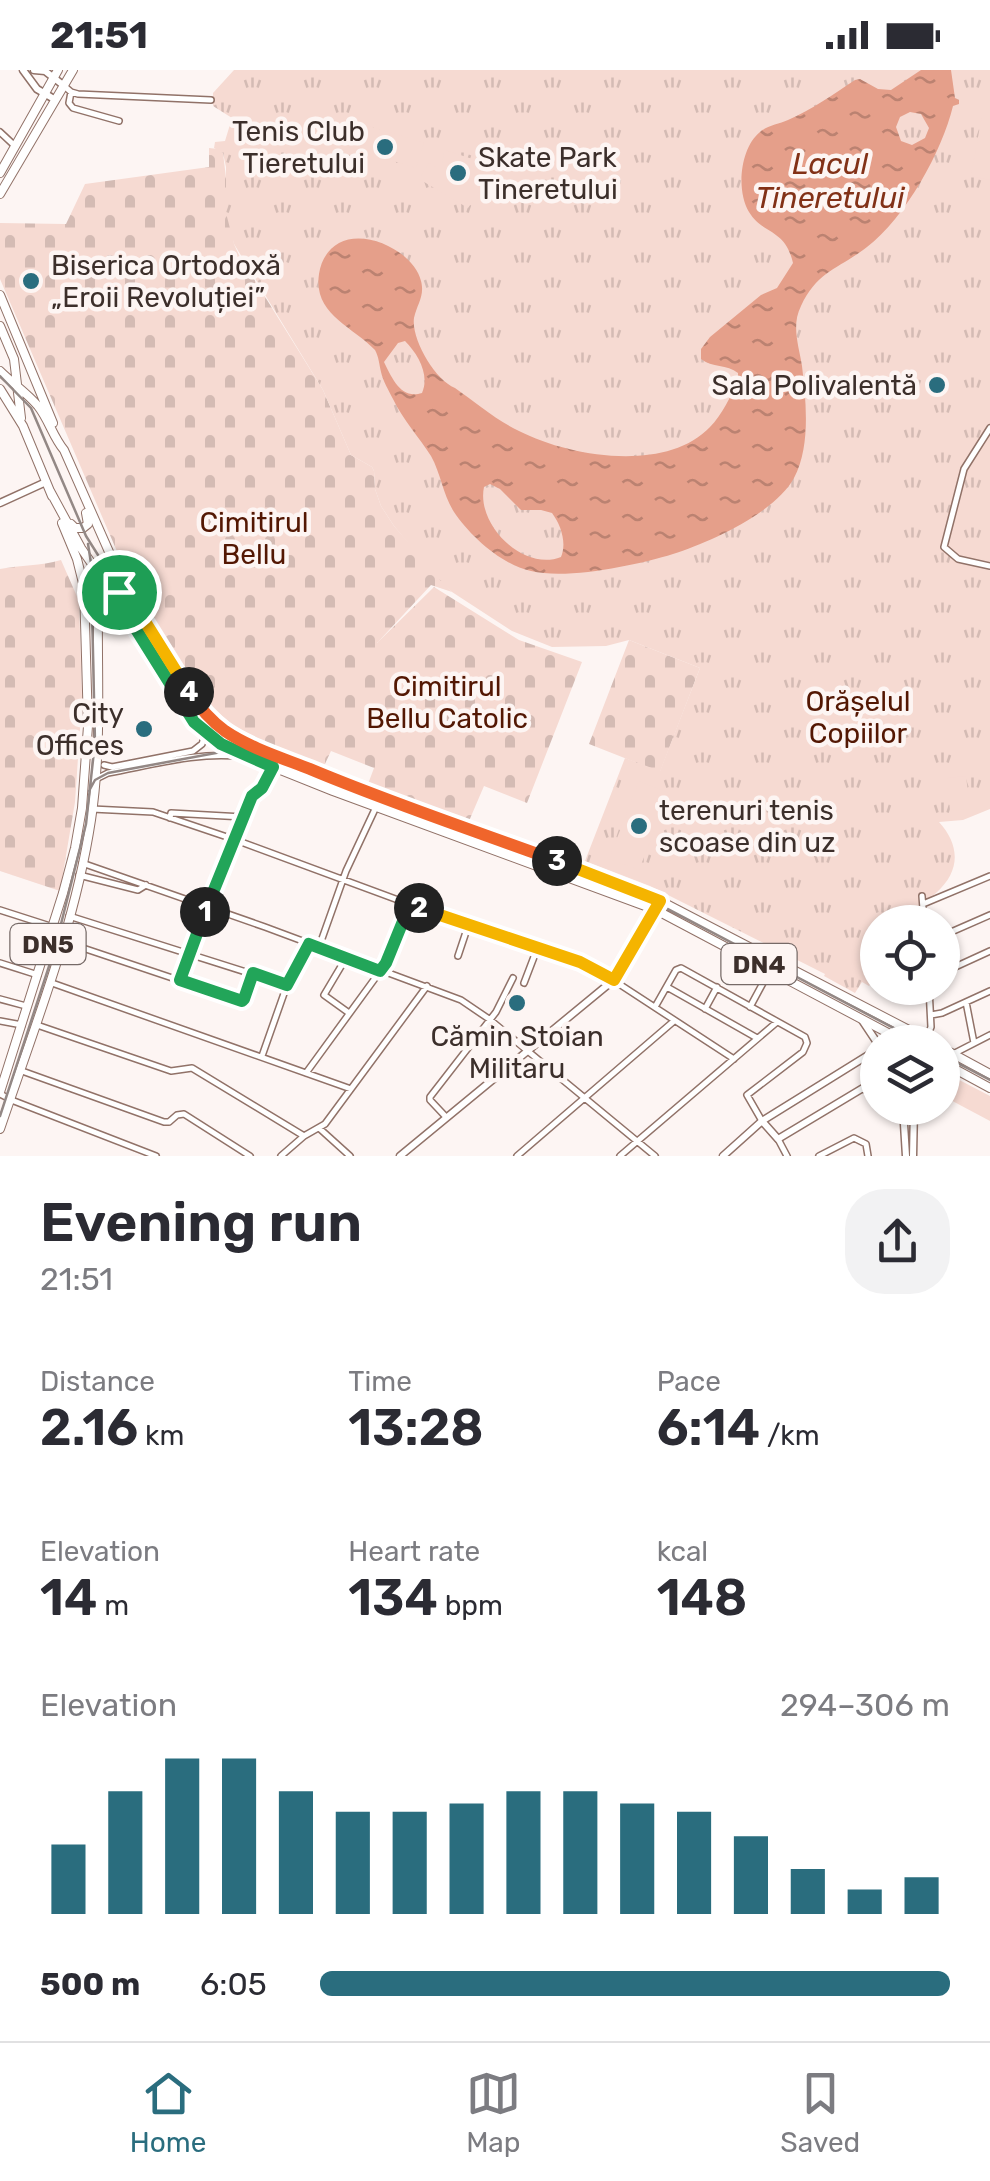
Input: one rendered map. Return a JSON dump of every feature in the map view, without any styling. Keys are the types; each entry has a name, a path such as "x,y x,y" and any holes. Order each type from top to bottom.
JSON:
{"main road":[{"path":"0,194 73,70"},
{"path":"0,173 44,94 51,72"},
{"path":"0,295 124,588 100,602 98,614"},
{"path":"0,326 12,353 17,387 48,486 78,529 86,526 88,520 81,492"},
{"path":"0,371 36,404 64,450"},
{"path":"0,389 28,424"},
{"path":"28,424 41,418 48,424"},
{"name":"DN4","path":"48,486 80,548 114,594 185,709 204,732 221,744 376,807 658,905 868,1025"},
{"name":"DN5","path":"0,1093 53,927 82,808 88,703 83,580 48,486"},
{"name":"DN4","path":"124,588 197,705 234,736 326,776 658,905 899,1025"},
{"path":"98,614 106,607 122,607"},
{"name":"DN5","path":"0,1129 70,916 82,864 101,762 98,614"},
{"path":"960,1058 989,1072"},
{"path":"960,1072 990,1088"}],"street":[{"path":"22,70 44,94 54,99"},
{"path":"31,82 35,70 51,72 72,92 211,100"},
{"path":"72,92 69,103 73,108 118,121"},
{"path":"0,132 15,146"},
{"path":"990,428 964,469 944,548 958,559 990,566"},
{"path":"0,503 48,486"},
{"path":"101,762 112,767 193,750 202,744 204,732"},
{"path":"95,780 191,757 253,759"},
{"path":"101,762 116,772"},
{"path":"180,980 242,817 273,767"},
{"path":"319,948 343,880 376,807"},
{"path":"92,810 152,812 468,926 580,962 734,1059"},
{"path":"170,818 172,812 242,817"},
{"path":"82,864 453,996 489,1018 655,1156"},
{"path":"79,875 138,890 146,885"},
{"path":"922,896 922,904 990,876"},
{"path":"306,1073 386,963 410,904"},
{"path":"400,1156 416,1147 446,1116 614,980 658,905"},
{"path":"0,910 53,927"},
{"path":"960,928 990,915"},
{"path":"70,916 287,985"},
{"path":"458,956 468,926"},
{"path":"62,941 242,1001 253,973"},
{"path":"262,1057 287,985 309,944"},
{"path":"524,983 536,949"},
{"path":"960,965 990,952"},
{"path":"346,958 324,994 348,1014"},
{"path":"0,962 38,975"},
{"path":"655,1007 679,968 804,1037 803,1052 746,1094 787,1156"},
{"path":"750,1007 770,970"},
{"path":"446,1116 430,1097 496,1012 513,978"},
{"path":"49,982 351,1089"},
{"path":"282,1156 319,1128 427,986"},
{"path":"667,987 758,1038"},
{"path":"705,1009 717,987"},
{"path":"931,1016 990,991"},
{"path":"0,999 28,1006"},
{"path":"966,1002 974,1043"},
{"path":"930,1005 930,1025"},
{"path":"0,1020 22,1025"},
{"path":"861,1020 864,1025"},
{"path":"517,1156 674,1021"},
{"path":"620,1156 777,1022"},
{"path":"34,1024 171,1071 192,1068 304,1136"},
{"path":"960,1050 990,1035"},
{"path":"723,1156 762,1121 860,1058"},
{"path":"20,1070 164,1122 184,1114 250,1156"},
{"path":"778,1140 860,1090"},
{"path":"0,1093 156,1156"},
{"path":"904,1125 906,1156"},
{"path":"914,1125 914,1156"},
{"path":"319,1128 350,1156"},
{"path":"819,1156 854,1138 866,1144 868,1156"}],"green space":[{"name":"Orășelul Copiilor","path":"234,70 990,70 990,809 963,820 939,822 951,840 955,858 944,885 921,905 860,905 860,985 855,993 650,886 585,861 625,758 660,771 700,668 629,640 606,646 552,647 512,631 452,592 435,575 381,506 372,467 351,455 323,390 234,244 226,213 226,167 223,153 214,148 215,142 225,141 232,118 213,106 213,93"},
{"path":"982,115 990,117 990,180 971,176"},
{"name":"Tenis Club Tieretului","path":"336,125 363,133 366,125 424,143 416,168 331,142"},
{"name":"Cimitirul Bellu","path":"209,148 223,153 234,244 239,255 323,390 351,455 372,467 381,506 452,592 431,585 377,643 434,587 519,640 582,662 527,803 484,786 469,821 368,784 374,768 331,751 324,766 234,726 207,703 122,563 0,279 0,223 66,224 85,184 209,167"},
{"name":"Skate Park Tineretului","path":"442,149 497,167 468,208 419,179 429,163 436,167 442,163"},
{"path":"61,560 79,601 82,699 75,802 60,891 0,871 0,569"},
{"path":"629,640 700,668 660,772 589,744"},
{"path":"966,776 970,809 950,811 947,778"},
{"name":"terenuri tenis scoase din uz","path":"639,781 669,793 639,870 609,859"},
{"path":"960,1080 990,1096 990,1121 960,1105"}],"water":[{"name":"Lacul Tineretului","path":"921,70 951,70 959,104 953,106 920,183 895,219 867,247 822,277 801,306 796,328 805,394 805,438 799,465 785,491 740,525 705,542 673,554 602,570 563,574 531,571 509,563 478,540 450,505 431,456 386,386 375,350 336,318 322,299 319,274 331,249 350,239 375,241 409,261 422,286 414,327 426,358 447,384 502,422 540,440 590,453 617,456 669,451 710,427 738,380 734,370 701,359 701,349 761,295 777,288 793,263 785,244 755,219 745,203 742,170 753,139 855,80 891,90","holes":["910,112 921,114 929,128 925,138 912,145 901,141 896,127 900,117","405,341 418,358 425,379 422,393 403,390 384,362 398,343","490,484 500,489 521,510 552,513 562,534 561,557 532,558 506,542 487,516 484,487"]}],"tram line":[{"path":"0,376 31,408 86,536 197,712 226,737 275,760 649,899 888,1025"},
{"path":"0,1116 55,948 86,824 95,742 88,544"},
{"path":"89,791 95,780 108,773 249,750"},
{"path":"960,1064 990,1080"}],"place":[{"name":"Tenis Club Tieretului","path":"385,147"},
{"name":"Skate Park Tineretului","path":"458,173"},
{"name":"Biserica Ortodoxă „Eroii Revoluției”","path":"31,281"},
{"name":"Sala Polivalentă","path":"937,385"},
{"name":"City Offices","path":"144,729"},
{"name":"terenuri tenis scoase din uz","path":"639,826"},
{"name":"Cămin Stoian Militaru","path":"517,1003"}],"route":[{"path":"124,588 201,710 234,736 326,776 660,901 614,980 580,962 410,904 380,971 309,944 287,985 253,973 242,1001 180,980 242,817 273,767 221,744 194,722 114,594 119,592 124,588"}],"park label":[{"name":"Cimitirul Bellu Catolic","path":"447,702"}]}
